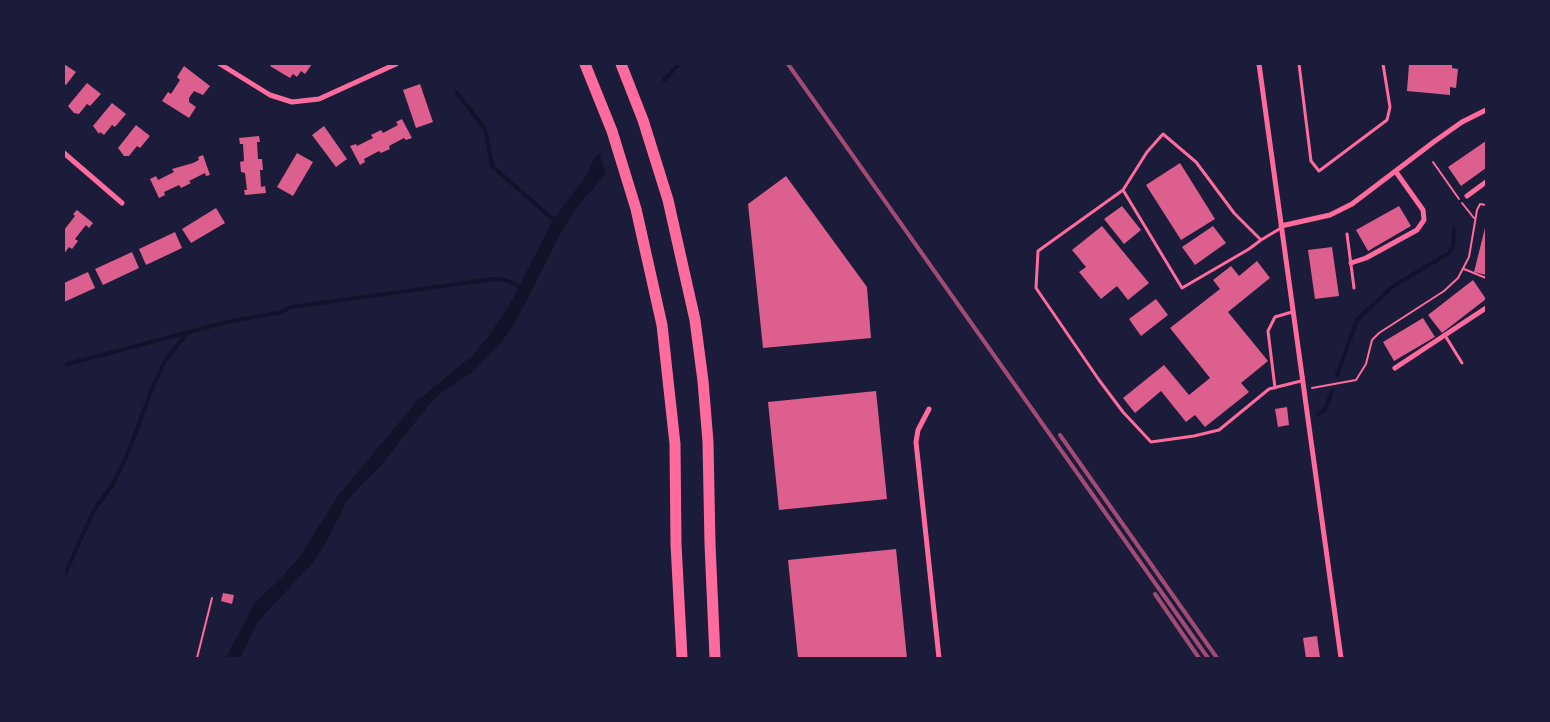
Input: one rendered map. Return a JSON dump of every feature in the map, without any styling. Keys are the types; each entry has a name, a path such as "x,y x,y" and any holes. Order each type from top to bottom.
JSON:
{"highway":[{"path":"585,64 612,131 636,209 662,326 675,444 676,544 682,658"},
{"path":"621,64 646,127 668,200 695,320 708,442 715,658"}],"street":[{"path":"220,64 270,95 292,102 318,99 396,64"},
{"path":"1259,64 1302,389 1341,658"},
{"path":"1281,227 1330,215 1352,204 1462,122 1486,110"},
{"path":"64,153 122,203"},
{"path":"1350,263 1366,258 1418,230 1424,220 1423,210 1396,172"},
{"path":"1467,196 1486,182"},
{"path":"1395,368 1446,337 1486,308"},
{"path":"929,409 918,430 916,442 939,658"}],"lane":[{"path":"1299,64 1312,161 1319,171 1387,120 1390,107 1383,64"},
{"path":"1261,240 1234,213 1196,162 1163,134 1147,152 1123,190 1038,251 1036,288 1060,325 1123,412 1151,442 1194,436 1219,430 1270,389 1301,381"},
{"path":"1123,190 1182,288 1249,250 1281,227"},
{"path":"1347,234 1354,288"},
{"path":"1275,388 1268,331 1276,317 1292,312"},
{"path":"1446,337 1462,363"}],"path":[{"path":"1433,162 1475,218"},
{"path":"1302,389 1356,380 1366,364 1372,340 1379,333 1444,291 1464,270 1469,257 1475,218 1480,204 1486,205"},
{"path":"1464,270 1486,278"},
{"path":"197,658 212,598"}],"shaded area":[{"path":"599,153 606,174 580,203 561,232 514,325 496,349 474,371 442,392 428,406 378,469 346,503 324,546 310,566 258,621 240,658 226,658 254,604 284,575 301,555 337,497 417,401 473,355 488,337 510,304 553,220 589,172 592,162"}],"building":[{"path":"64,64 76,72 66,85 64,84"},
{"path":"272,64 312,64 305,74 301,71 297,77 293,74 290,78 270,66"},
{"path":"1409,64 1452,64 1452,68 1458,69 1456,88 1450,87 1450,95 1407,91"},
{"path":"184,66 210,86 203,95 194,91 189,98 189,102 196,107 189,118 162,101 168,92 171,94 180,80 177,77"},
{"path":"87,83 101,94 90,106 87,104 79,114 74,113 68,106"},
{"path":"420,84 433,122 416,128 403,90"},
{"path":"112,103 126,114 115,127 112,125 104,135 100,132 99,134 93,126"},
{"path":"402,119 412,138 406,140 404,138 389,146 390,149 381,153 379,151 364,159 365,162 360,165 350,146 356,144 357,146 373,138 371,135 381,130 383,133 398,125 396,122"},
{"path":"136,125 150,136 140,148 137,146 129,156 124,156 118,148"},
{"path":"324,126 347,159 336,167 312,135"},
{"path":"259,136 260,142 257,142 258,159 262,159 263,170 260,170 261,187 265,186 266,193 245,195 244,190 247,190 245,173 241,172 240,162 244,161 243,144 240,144 239,138"},
{"path":"1486,141 1486,168 1461,186 1448,167"},
{"path":"297,153 313,162 293,196 277,187"},
{"path":"203,155 210,175 206,176 205,173 189,181 191,183 181,188 179,185 164,192 165,195 159,198 150,179 156,176 158,180 174,172 172,169 193,163 199,160 198,157"},
{"path":"1180,163 1215,219 1181,240 1146,185"},
{"path":"786,176 867,287 871,338 763,348 748,204"},
{"path":"1122,206 1141,230 1124,244 1104,219"},
{"path":"1399,206 1411,226 1368,251 1356,230"},
{"path":"216,208 225,223 191,243 182,229"},
{"path":"77,210 93,223 89,228 86,225 75,239 78,241 72,249 69,247 64,254 64,230 75,216 73,214"},
{"path":"1486,224 1486,275 1474,272"},
{"path":"1102,226 1149,283 1128,300 1117,286 1101,299 1079,272 1086,267 1072,250"},
{"path":"1213,226 1226,243 1195,265 1182,247"},
{"path":"175,232 182,248 146,265 139,249"},
{"path":"1332,247 1339,296 1315,299 1308,250"},
{"path":"132,252 139,268 103,285 95,269"},
{"path":"1257,261 1270,278 1228,312 1268,361 1241,383 1249,392 1205,427 1195,415 1186,422 1161,391 1135,413 1123,398 1164,365 1189,395 1210,378 1170,328 1220,289 1213,280 1231,266 1239,276"},
{"path":"88,272 95,288 64,302 64,283"},
{"path":"1473,280 1486,299 1442,333 1428,315"},
{"path":"1156,299 1168,315 1141,336 1129,319"},
{"path":"1423,318 1435,337 1394,361 1383,342"},
{"path":"876,391 887,499 779,510 768,402"},
{"path":"1287,407 1289,425 1278,427 1275,409"},
{"path":"896,549 907,658 798,658 788,560"},
{"path":"223,593 234,595 232,604 221,601"},
{"path":"1317,636 1320,658 1306,658 1303,638"}],"waterway":[{"path":"664,80 679,64"},
{"path":"457,93 485,129 492,166 556,222"},
{"path":"1337,375 1357,320 1392,287 1449,253 1453,246 1454,229"},
{"path":"64,365 227,322 282,312 291,307 494,279 506,280 523,288"},
{"path":"64,576 94,510 113,484 127,455 154,384 166,359 187,334"},
{"path":"1318,414 1325,410 1332,391"}],"railway":[{"path":"788,64 1208,658"},
{"path":"1060,435 1217,658"},
{"path":"1155,594 1199,658"}]}
